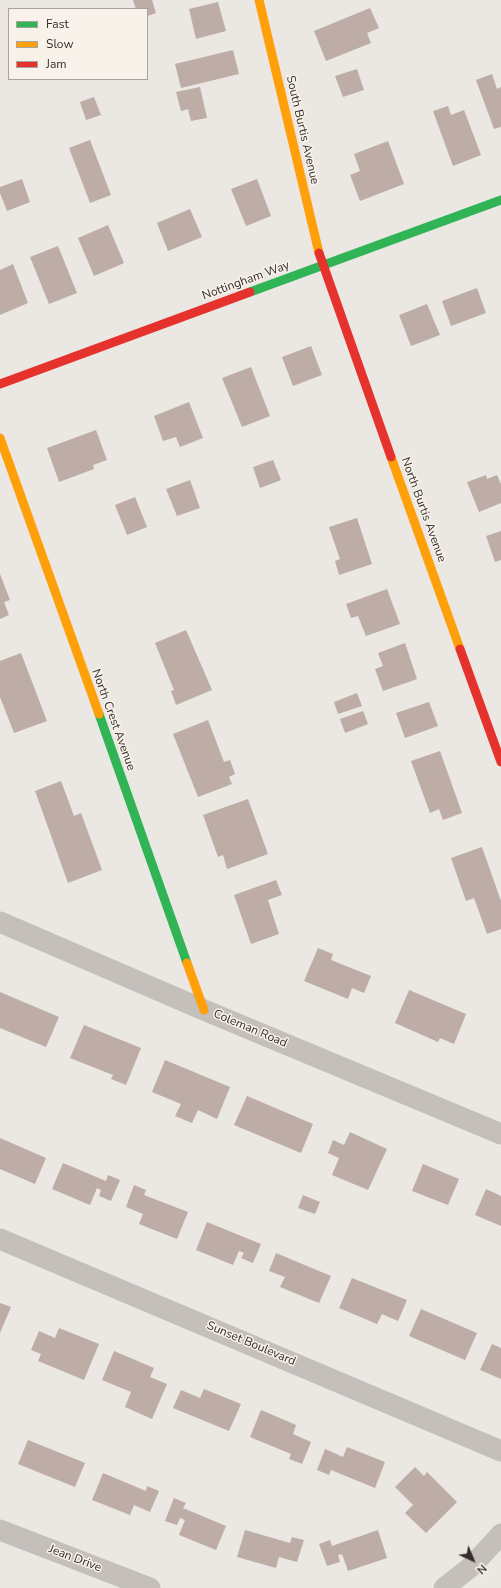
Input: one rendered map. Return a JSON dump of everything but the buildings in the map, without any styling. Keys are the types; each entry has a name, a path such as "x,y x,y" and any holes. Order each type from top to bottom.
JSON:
{"street":[{"name":"South Burtis Avenue","path":"259,0 322,266"},
{"name":"Nottingham Way","path":"0,384 501,200"},
{"name":"North Burtis Avenue","path":"322,266 501,762"},
{"name":"North Crest Avenue","path":"0,438 204,1010"},
{"name":"Coleman Road","path":"0,922 204,1010 501,1134"},
{"name":"Sunset Boulevard","path":"0,1240 501,1451"},
{"name":"Jean Drive","path":"0,1530 150,1588"},
{"path":"444,1588 472,1566 501,1534"}],"traffic: fast":[{"path":"250,292 501,200"},
{"path":"99,714 187,963"}],"traffic: slow":[{"path":"259,0 319,253"},
{"path":"0,438 99,714"},
{"path":"391,457 460,649"},
{"path":"187,963 204,1010"}],"traffic: jam":[{"path":"319,253 391,457"},
{"path":"0,384 250,292"},
{"path":"460,649 501,762"}]}
